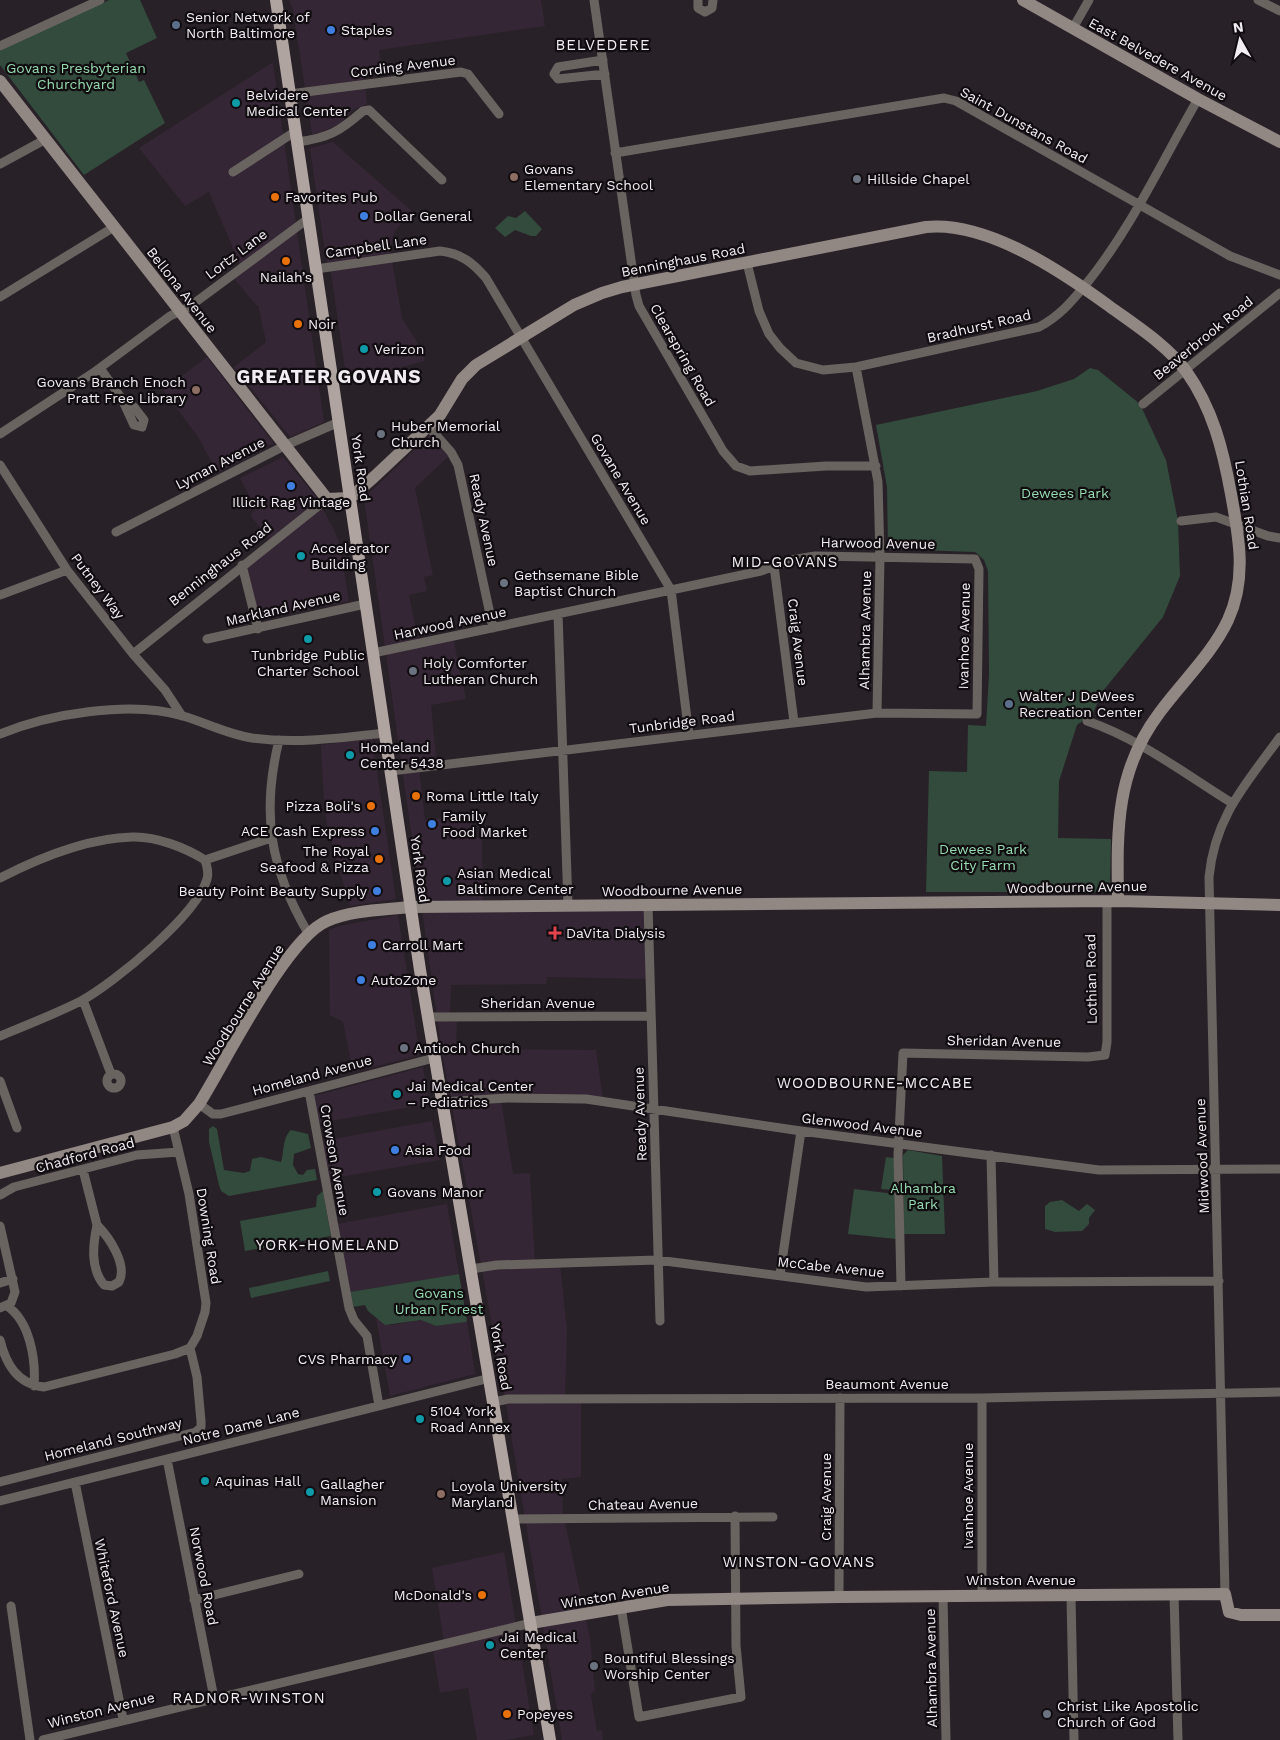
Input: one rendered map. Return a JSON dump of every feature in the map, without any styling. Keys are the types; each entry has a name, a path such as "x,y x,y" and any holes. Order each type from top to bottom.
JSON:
{"main road":[{"name":"York Road","path":"276,0 410,907 550,1740"}],"street":[{"path":"0,46 100,0"},
{"name":"Clearspring Road","path":"594,0 634,285 639,306 724,451 736,466 750,471 826,466 876,466"},
{"path":"698,0 698,8 705,12 712,8 713,0"},
{"name":"East Belvedere Avenue","path":"1023,0 1198,99 1280,142"},
{"path":"1073,28 1089,0"},
{"path":"1258,0 1280,11"},
{"path":"603,60 558,67 554,74 558,79 565,80 605,74"},
{"name":"Cording Avenue","path":"290,94 462,72 468,74 499,114"},
{"name":"Bellona Avenue","path":"0,80 327,499"},
{"name":"Saint Dunstans Road","path":"615,153 944,98 956,101 1230,256 1280,275"},
{"name":"Bradhurst Road","path":"856,367 1039,327 1056,317 1069,305 1113,250 1140,206 1198,99"},
{"path":"233,172 296,137 320,139 333,135 363,111 368,110 442,180"},
{"path":"0,164 46,139"},
{"name":"Lortz Lane","path":"180,312 189,308 309,218"},
{"name":"Benninghaus Road","path":"350,498 440,415 470,370 587,299 634,285 926,227 945,226 991,238 1029,256 1083,287"},
{"path":"0,297 114,227"},
{"name":"Campbell Lane","path":"316,269 432,251 449,252 469,260"},
{"name":"Govane Avenue","path":"469,260 486,278 671,590 688,735"},
{"path":"747,263 764,324 785,353 796,363 823,370 856,367"},
{"name":"Lothian Road","path":"1083,287 1171,355 1186,371 1206,405 1219,438 1237,523 1240,570 1238,588 1228,619 1216,641 1158,713 1139,744 1126,779 1120,808 1105,958 1107,1042 1105,1055"},
{"name":"Beaverbrook Road","path":"1143,404 1280,293"},
{"path":"0,434 100,368 170,316 180,312"},
{"name":"Alhambra Avenue","path":"856,367 876,466 880,557 877,713"},
{"path":"100,368 122,399"},
{"name":"Lyman Avenue","path":"116,532 286,446 339,422"},
{"name":"Ready Avenue","path":"428,426 451,452 458,465 493,628"},
{"name":"Putney Way","path":"0,466 67,570 132,654 165,690 182,716"},
{"path":"327,499 350,498"},
{"name":"Benninghaus Road","path":"132,654 242,564 327,499"},
{"path":"1181,521 1216,517 1237,523 1268,536 1280,538"},
{"name":"Harwood Avenue","path":"373,653 761,571 805,556 975,559"},
{"name":"Ivanhoe Avenue","path":"975,559 979,569 977,714"},
{"path":"242,564 258,629"},
{"name":"Craig Avenue","path":"774,566 794,722"},
{"path":"0,595 67,570"},
{"name":"Markland Avenue","path":"207,639 365,604"},
{"path":"558,614 568,906"},
{"path":"0,734 56,717 105,710 152,711 182,716 236,736 280,740 316,741 384,733"},
{"name":"Tunbridge Road","path":"390,771 877,713 977,714"},
{"path":"1087,721 1114,730 1139,744 1232,803"},
{"name":"Midwood Avenue","path":"1225,1594 1217,1170 1208,902 1214,846 1225,814 1280,737"},
{"path":"280,740 271,783 271,838 284,886 308,933"},
{"path":"0,878 67,850 93,842 133,837 174,846 206,860 271,838"},
{"path":"0,1036 83,1000 133,964 181,917 196,898 207,880 206,860"},
{"name":"Woodbourne Avenue","path":"173,1127 184,1121 199,1104 268,988 308,933 328,920 344,916 410,907 1112,902 1280,904"},
{"name":"Ready Avenue","path":"648,905 649,1016 654,1110 660,1321"},
{"path":"83,1000 111,1074"},
{"name":"Sheridan Avenue","path":"428,1017 649,1016"},
{"name":"Sheridan Avenue","path":"900,1144 903,1053 1088,1057 1105,1055"},
{"name":"Homeland Avenue","path":"199,1104 214,1114 221,1114 434,1058"},
{"path":"0,1081 17,1128"},
{"name":"Crowson Avenue","path":"309,1091 348,1308 354,1320 367,1336 379,1406"},
{"name":"Glenwood Avenue","path":"442,1102 484,1098 549,1097 586,1099 801,1132 1099,1170 1280,1169"},
{"path":"0,1173 173,1127"},
{"name":"Downing Road","path":"173,1127 202,1266 206,1303 202,1324 190,1348"},
{"path":"780,1275 801,1132"},
{"path":"900,1144 898,1155 900,1286"},
{"name":"Chadford Road","path":"0,1195 14,1188 148,1153 164,1154 179,1152"},
{"path":"991,1156 994,1282"},
{"path":"83,1170 97,1224 115,1252 122,1272 118,1282 112,1286 104,1285 95,1268 94,1256 97,1224"},
{"path":"0,1226 13,1279 15,1296 3,1307 16,1313 25,1328 34,1362 34,1386"},
{"name":"McCabe Avenue","path":"471,1269 497,1265 657,1260 866,1287 994,1282 1219,1281"},
{"path":"0,1283 13,1279"},
{"path":"0,1340 8,1364 16,1375 34,1386 66,1382 175,1354 190,1348"},
{"name":"Homeland Southway","path":"0,1482 196,1432 201,1427 201,1420 196,1377 190,1348"},
{"name":"Notre Dame Lane","path":"0,1501 490,1378"},
{"name":"Beaumont Avenue","path":"494,1402 508,1399 982,1398 1280,1392"},
{"name":"Craig Avenue","path":"839,1596 840,1398"},
{"name":"Ivanhoe Avenue","path":"982,1398 982,1595"},
{"name":"Norwood Road","path":"167,1459 214,1698"},
{"name":"Whiteford Avenue","path":"75,1482 123,1719"},
{"path":"621,1607 639,1716 642,1717 741,1697 736,1646 735,1516"},
{"name":"Chateau Avenue","path":"513,1519 773,1517"},
{"path":"194,1600 299,1574"},
{"path":"1174,1594 1178,1740"},
{"path":"1225,1594 1229,1612 1241,1615 1280,1615"},
{"name":"Winston Avenue","path":"42,1740 123,1719 531,1623 667,1600 736,1600 839,1596 1225,1594"},
{"name":"Alhambra Avenue","path":"943,1596 946,1740"},
{"path":"1071,1596 1074,1740"},
{"path":"11,1606 30,1740"}],"shaded area":[{"path":"289,0 541,0 545,26 379,50 382,75 364,78 367,104 353,110 339,124 322,132 312,134 293,10"},
{"path":"273,62 324,422 290,437 234,367 266,342 258,305 231,275 241,267 209,192 185,206 139,148"},
{"path":"333,142 413,212 394,232 390,250 402,318 423,352 425,361 347,382 310,150 310,148"},
{"path":"207,357 274,444 250,448 250,457 217,472 198,437 163,390"},
{"path":"434,431 452,453 415,488 433,575 424,577 427,591 409,595 419,644 453,637 466,699 431,705 437,766 419,768 425,820 473,814 474,838 482,838 483,906 647,906 649,979 547,977 546,984 451,985 450,1017 457,1018 456,1049 596,1050 604,1105 501,1100 513,1174 530,1173 535,1264 560,1263 567,1330 565,1401 581,1401 581,1477 562,1479 563,1513 590,1638 595,1690 591,1695 597,1731 602,1730 603,1740 562,1740 500,1369 442,1052 364,498"},
{"path":"283,457 317,498 334,530 340,545 349,601 259,620 247,566 274,545 250,515 256,509 240,478"},
{"path":"372,738 396,899 350,906 328,831 324,806 321,745"},
{"path":"398,915 420,1055 353,1072 343,1022 330,1015 329,930 339,926"},
{"path":"423,1067 429,1104 318,1123 314,1096"},
{"path":"432,1121 440,1160 328,1179 322,1141"},
{"path":"447,1204 459,1274 350,1292 337,1224"},
{"path":"376,1318 385,1324 392,1325 421,1320 436,1326 467,1321 475,1374 390,1396"},
{"path":"504,1552 534,1735 506,1740 477,1740 468,1688 440,1693 433,1651 445,1647 432,1568"}],"green space":[{"name":"Govans Presbyterian Churchyard","path":"109,0 140,0 157,38 126,53 139,82 144,80 165,123 84,175 0,65 0,50"},
{"path":"525,211 542,229 536,236 515,230 505,237 495,228 508,216 516,218"},
{"name":"Dewees Park","path":"1090,368 1098,370 1140,404 1166,460 1178,521 1180,576 1163,617 1103,691 1093,713 1077,725 1059,781 1058,838 1111,839 1110,892 926,892 929,771 967,772 968,725 986,726 989,674 988,571 984,560 975,552 888,549 887,487 876,425 1037,391 1074,379"},
{"path":"213,1126 217,1129 224,1170 244,1173 250,1171 252,1159 261,1157 281,1162 286,1137 291,1130 308,1134 311,1148 294,1154 293,1165 298,1174 303,1175 307,1170 315,1169 317,1180 229,1196 221,1191 209,1142 209,1129"},
{"name":"Alhambra Park","path":"908,1150 942,1156 945,1234 904,1234 903,1155"},
{"name":"Alhambra Park","path":"886,1157 894,1158 894,1190 881,1189"},
{"name":"Alhambra Park","path":"854,1189 895,1194 896,1239 848,1234"},
{"path":"323,1191 331,1236 245,1251 240,1221 316,1207 317,1196"},
{"path":"1062,1200 1079,1211 1087,1204 1095,1210 1089,1218 1089,1224 1082,1231 1055,1232 1045,1229 1045,1206 1050,1202"},
{"path":"328,1271 330,1281 251,1298 249,1288"},
{"name":"Govans Urban Forest","path":"459,1274 467,1321 465,1322 436,1326 421,1320 385,1325 368,1311 365,1305 353,1307 350,1292"}],"place":[{"name":"Senior Network of North Baltimore","path":"176,25"},
{"name":"Staples","path":"331,30"},
{"name":"Belvidere Medical Center","path":"236,103"},
{"name":"Govans Elementary School","path":"514,177"},
{"name":"Hillside Chapel","path":"857,179"},
{"name":"Favorites Pub","path":"275,197"},
{"name":"Dollar General","path":"364,216"},
{"name":"Nailah’s","path":"286,261"},
{"name":"Noir","path":"298,324"},
{"name":"Verizon","path":"364,349"},
{"name":"Govans Branch Enoch Pratt Free Library","path":"196,390"},
{"name":"Huber Memorial Church","path":"381,434"},
{"name":"Illicit Rag Vintage","path":"291,486"},
{"name":"Accelerator Building","path":"301,556"},
{"name":"Gethsemane Bible Baptist Church","path":"504,583"},
{"name":"Tunbridge Public Charter School","path":"308,639"},
{"name":"Holy Comforter Lutheran Church","path":"413,671"},
{"name":"Walter J DeWees Recreation Center","path":"1009,704"},
{"name":"Homeland Center 5438","path":"350,755"},
{"name":"Roma Little Italy","path":"416,796"},
{"name":"Pizza Boli's","path":"371,806"},
{"name":"Family Food Market","path":"432,824"},
{"name":"ACE Cash Express","path":"375,831"},
{"name":"The Royal Seafood & Pizza","path":"379,859"},
{"name":"Asian Medical Baltimore Center","path":"447,881"},
{"name":"Beauty Point Beauty Supply","path":"377,891"},
{"name":"DaVita Dialysis","path":"555,933"},
{"name":"Carroll Mart","path":"372,945"},
{"name":"AutoZone","path":"361,980"},
{"name":"Antioch Church","path":"404,1048"},
{"name":"Jai Medical Center – Pediatrics","path":"397,1094"},
{"name":"Asia Food","path":"395,1150"},
{"name":"Govans Manor","path":"377,1192"},
{"name":"CVS Pharmacy","path":"407,1359"},
{"name":"5104 York Road Annex","path":"420,1419"},
{"name":"Aquinas Hall","path":"205,1481"},
{"name":"Gallagher Mansion","path":"310,1492"},
{"name":"Loyola University Maryland","path":"441,1494"},
{"name":"McDonald's","path":"482,1595"},
{"name":"Jai Medical Center","path":"490,1645"},
{"name":"Bountiful Blessings Worship Center","path":"594,1666"},
{"name":"Popeyes","path":"507,1714"},
{"name":"Christ Like Apostolic Church of God","path":"1047,1714"}],"district":[{"name":"BELVEDERE","path":"603,45"},
{"name":"GREATER GOVANS","path":"329,376"},
{"name":"MID-GOVANS","path":"785,562"},
{"name":"WOODBOURNE-MCCABE","path":"875,1083"},
{"name":"YORK-HOMELAND","path":"328,1245"},
{"name":"WINSTON-GOVANS","path":"799,1562"},
{"name":"RADNOR-WINSTON","path":"249,1698"}],"park label":[{"name":"Dewees Park City Farm","path":"983,858"}]}
